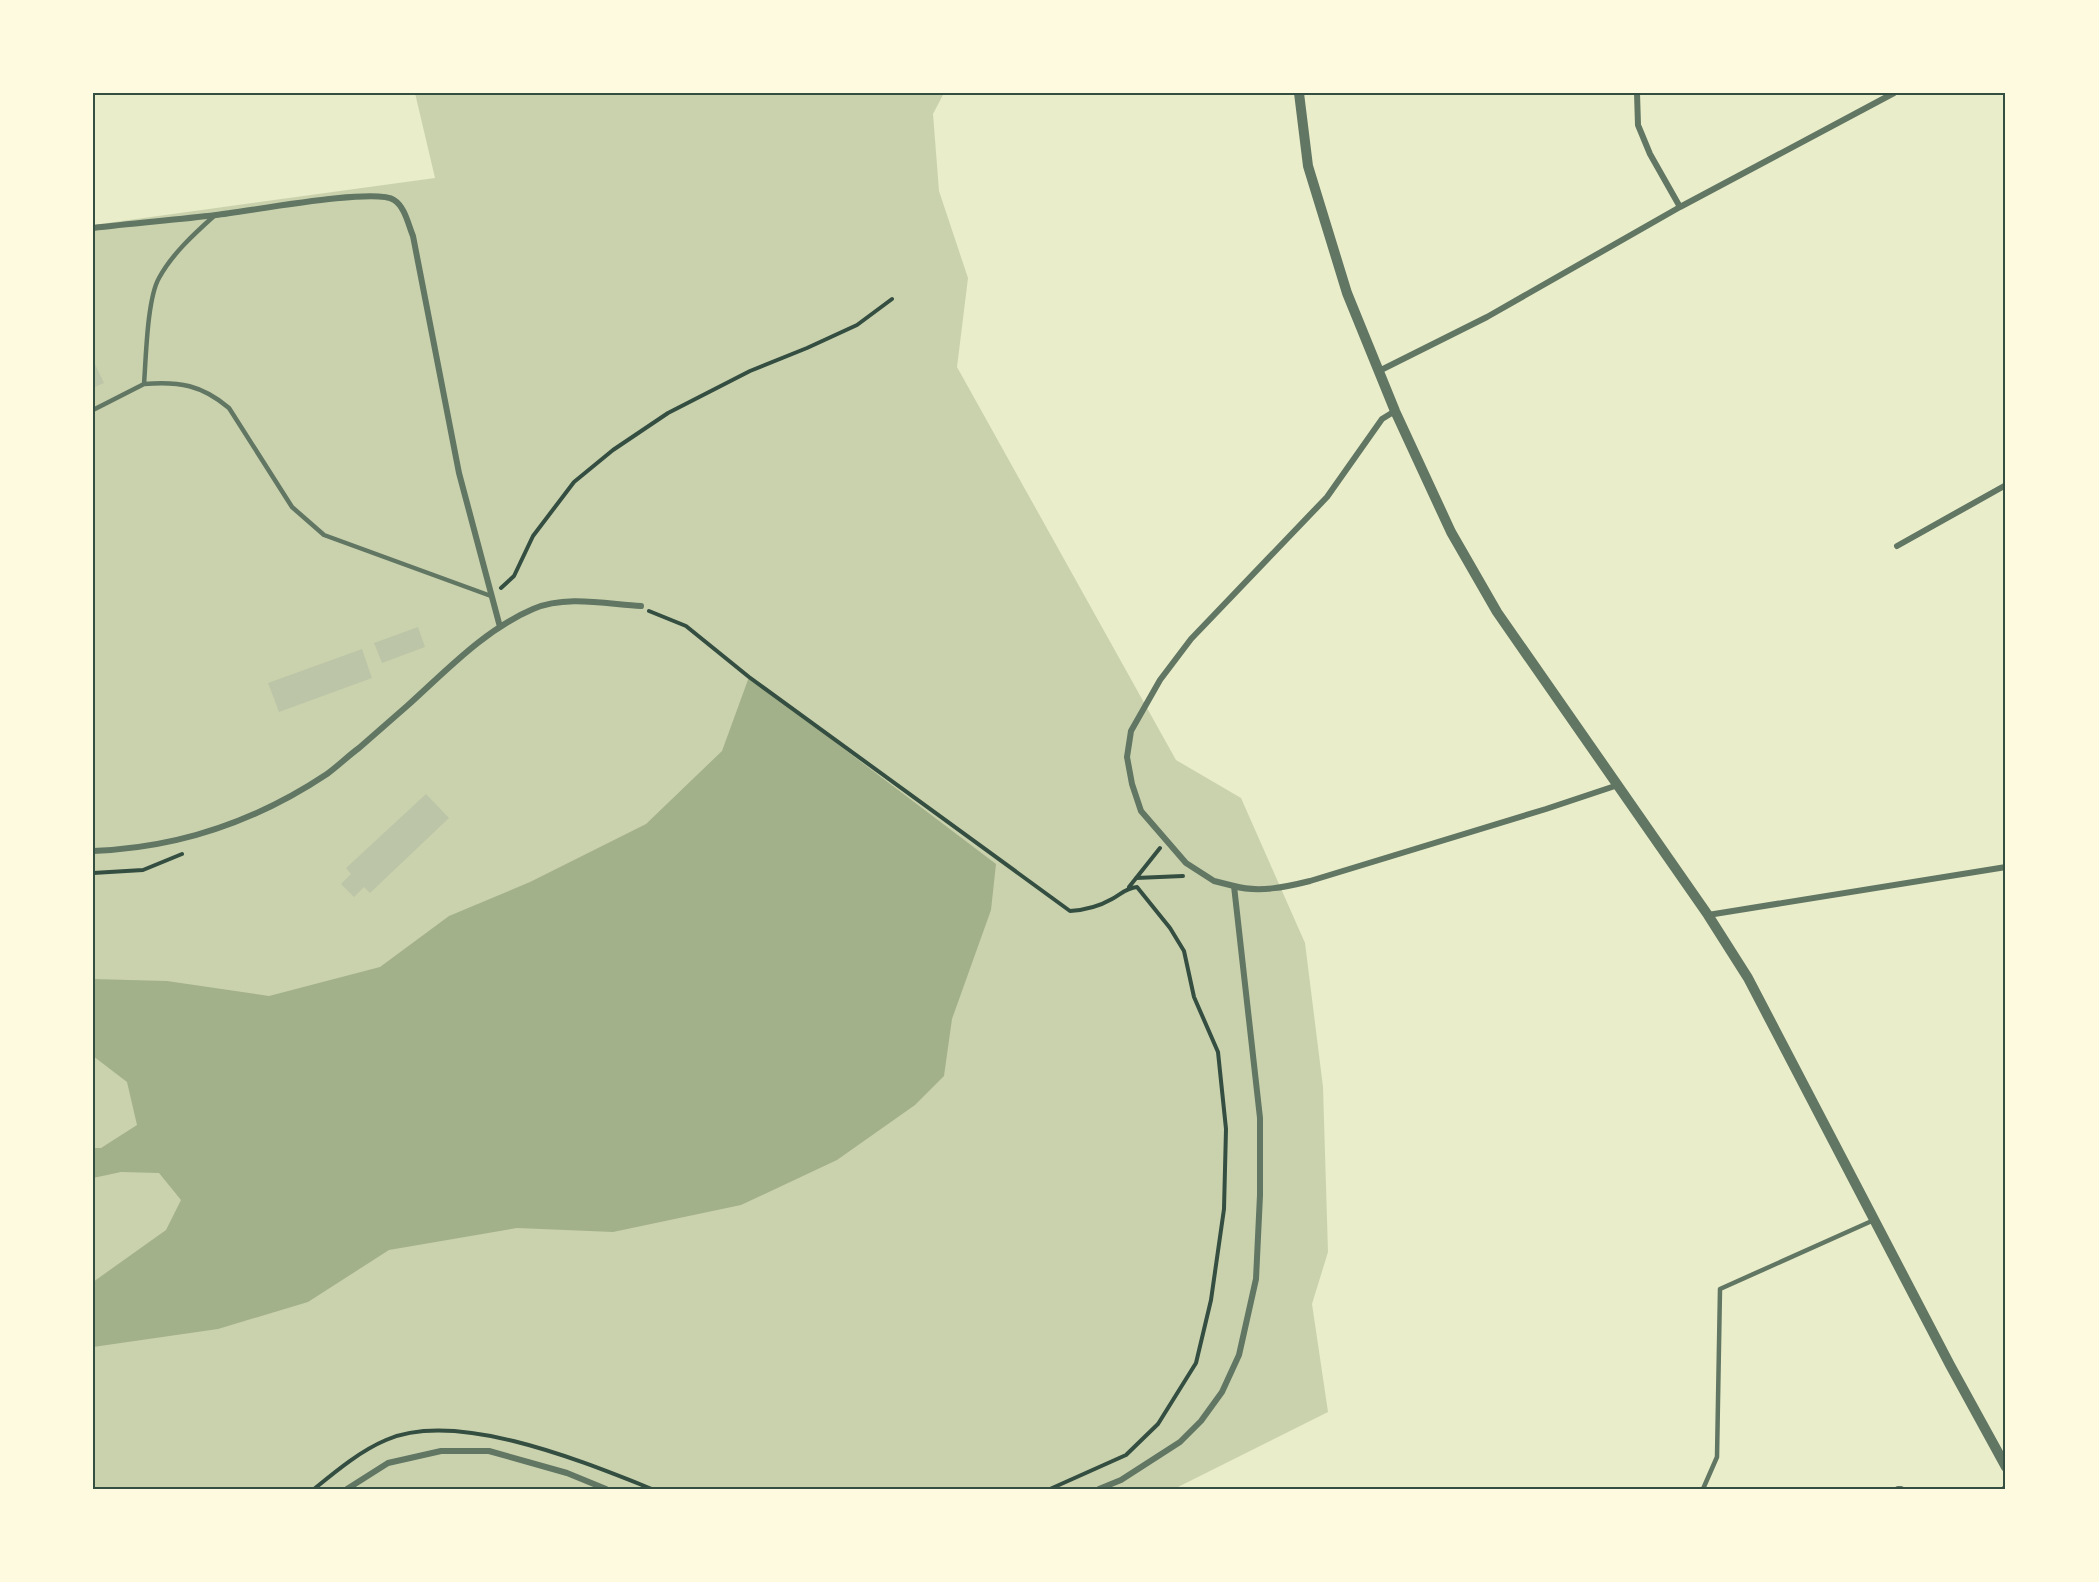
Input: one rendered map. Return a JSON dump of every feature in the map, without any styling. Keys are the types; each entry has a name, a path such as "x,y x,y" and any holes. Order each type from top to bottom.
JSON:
{"street":[{"path":"1299,93 1308,166 1347,293 1395,411 1450,532 1497,612 1708,915 1748,978 1950,1365 2006,1467"},
{"path":"1637,93 1638,125 1650,154 1680,207"},
{"path":"1379,371 1487,316 1680,207 1894,93"},
{"path":"93,228 214,216 351,196 395,200 404,211 412,236 459,473 500,627"},
{"path":"1395,411 1382,419 1327,497 1191,639 1160,680 1131,731 1127,757 1132,784 1141,811 1186,863 1214,881 1245,890 1284,887 1310,881 1546,810 1618,785"},
{"path":"1897,546 2006,485"},
{"path":"93,852 170,843 234,824 282,802 329,773 452,665 500,627 534,609 566,601 641,606"},
{"path":"1708,915 2006,867"},
{"path":"1099,1489 1121,1480 1180,1442 1201,1421 1222,1392 1239,1355 1256,1279 1260,1195 1260,1118 1234,886"},
{"path":"347,1489 388,1463 441,1451 489,1451 567,1473 606,1489"}],"lane":[{"path":"144,384 152,302 158,280 179,250 214,216"},
{"path":"93,410 144,384 163,382 193,386 215,396 229,408 292,507 324,534 491,596"},
{"path":"1703,1489 1717,1457 1720,1289 1874,1220"}],"path":[{"path":"491,596 514,576 533,536 574,482 613,450 668,413 750,370 807,348 857,325 892,299"},
{"path":"641,606 686,626 749,677 1070,911 1088,910 1112,899 1129,887 1167,840"},
{"path":"93,873 143,870 182,854"},
{"path":"1136,878 1204,875"},
{"path":"1050,1489 1126,1455 1158,1424 1196,1363 1211,1300 1224,1209 1226,1129 1218,1052 1194,997 1184,951 1170,928 1137,887 1129,887"}],"shaded area":[{"path":"415,93 944,93 933,114 939,191 968,278 957,367 1176,760 1241,798 1305,943 1323,1087 1328,1252 1312,1304 1328,1412 1174,1489 93,1489 93,225 435,178"},
{"path":"749,677 996,864 991,910 952,1019 944,1076 915,1105 837,1160 741,1205 613,1232 517,1228 389,1250 308,1302 218,1329 93,1347 93,1282 166,1230 181,1200 159,1173 121,1172 93,1178 93,1148 101,1148 137,1125 127,1082 93,1056 93,979 167,981 269,996 380,967 449,916 530,882 646,824 722,751"}],"building":[{"path":"93,360 104,383 93,388"},
{"path":"418,627 425,647 382,663 374,643"},
{"path":"362,649 372,678 279,712 268,683"},
{"path":"426,794 449,818 370,893 364,887 354,897 341,884 351,874 346,868"}]}
